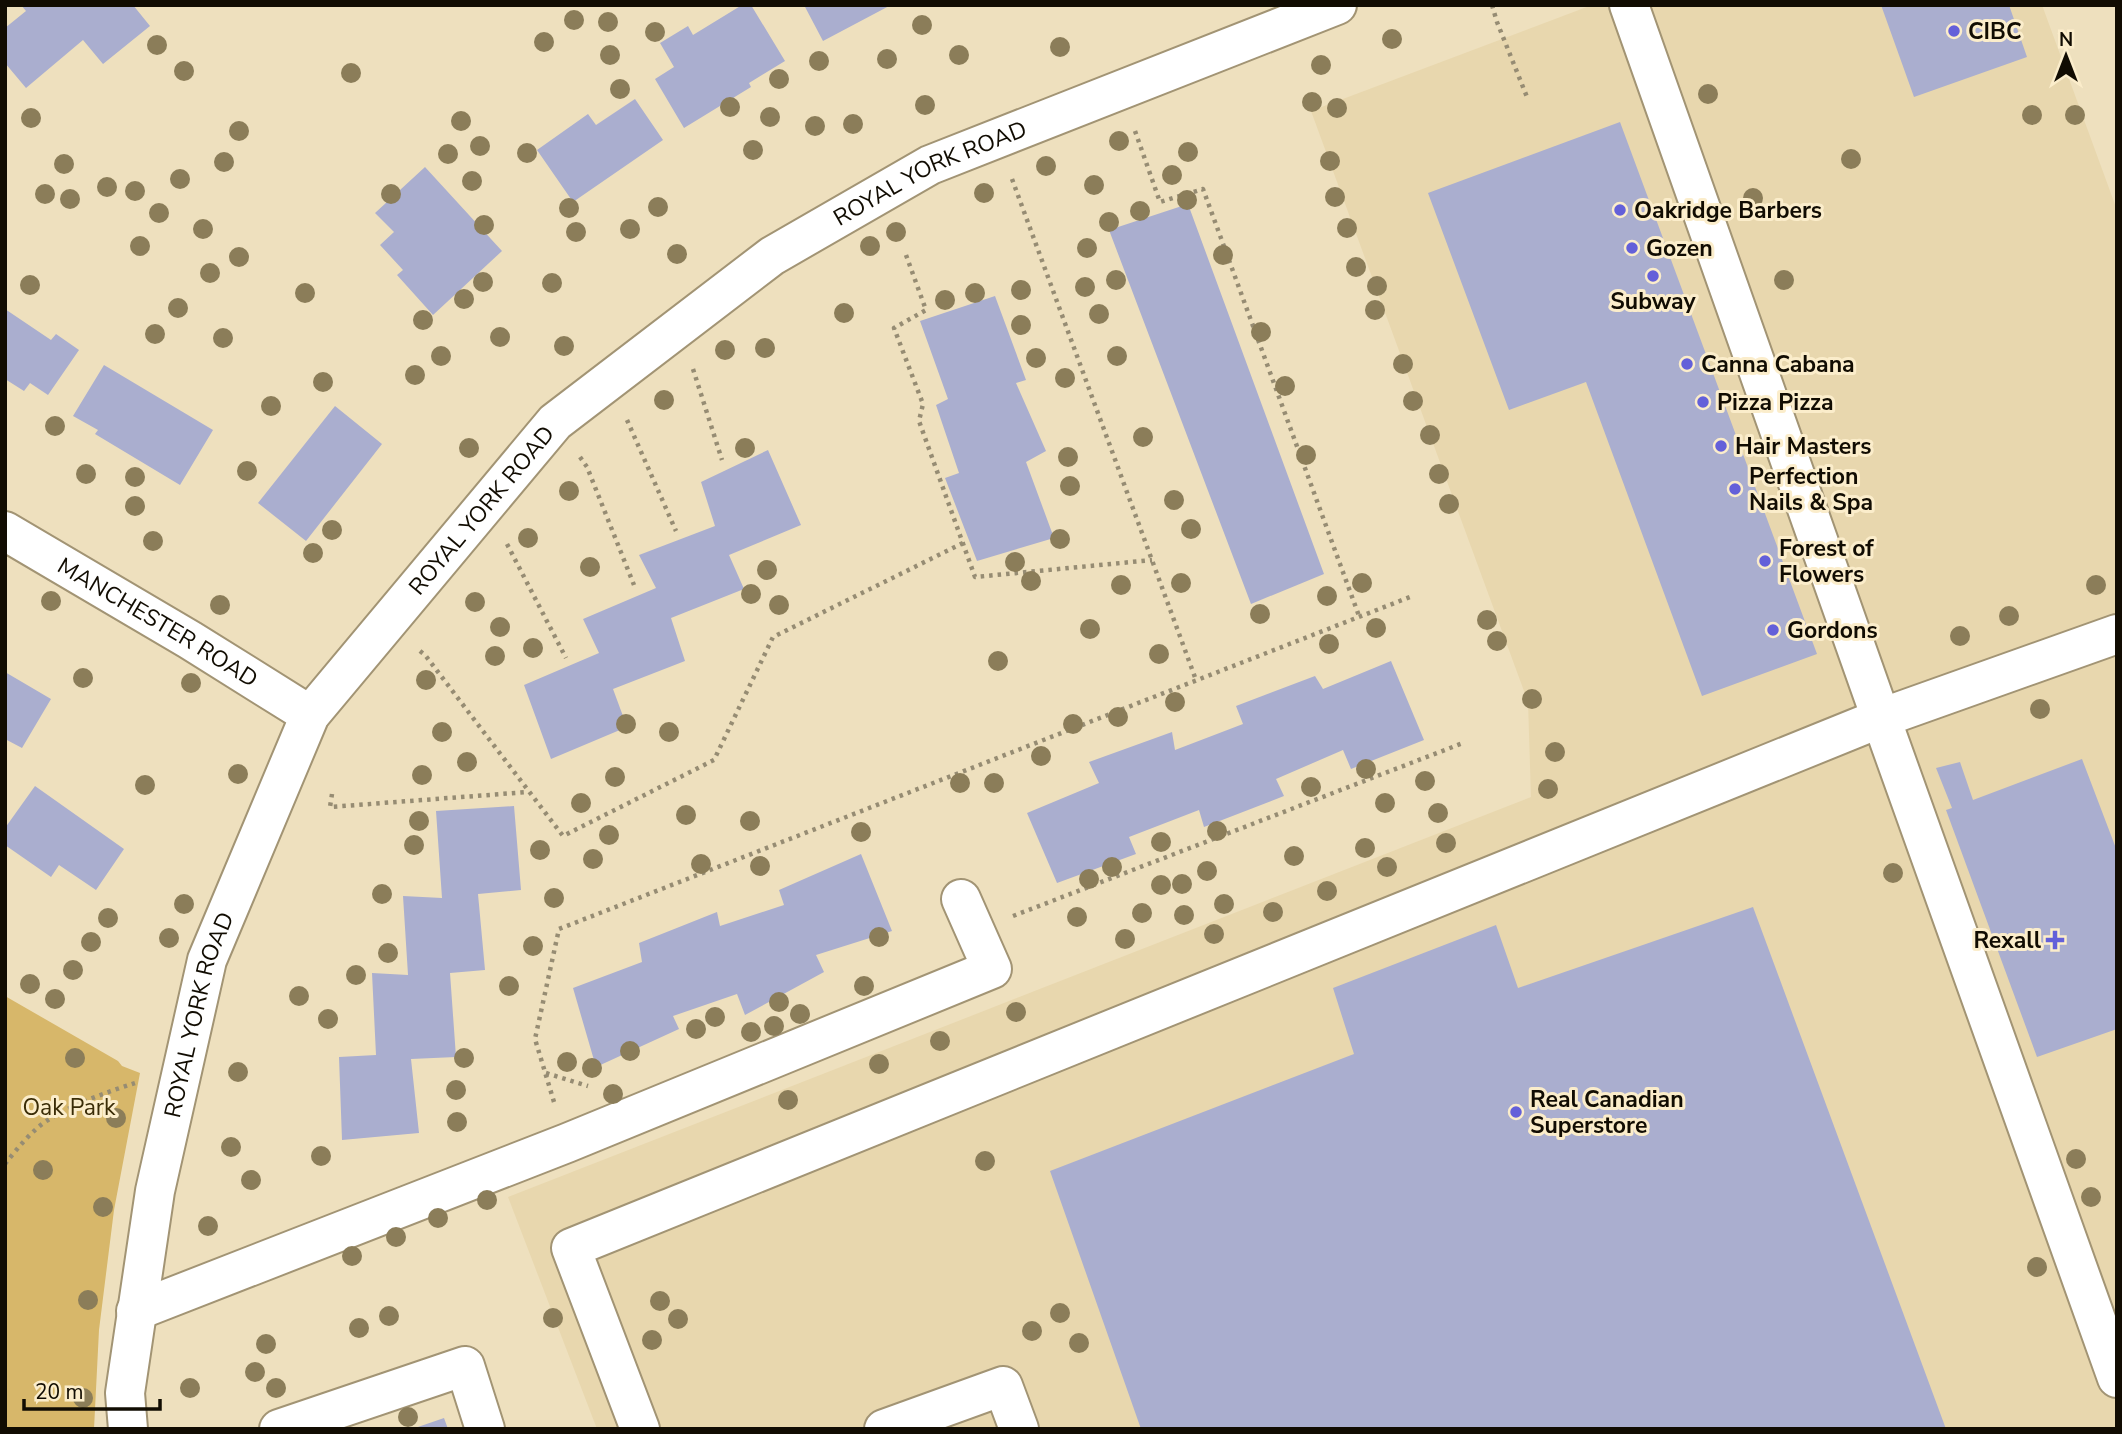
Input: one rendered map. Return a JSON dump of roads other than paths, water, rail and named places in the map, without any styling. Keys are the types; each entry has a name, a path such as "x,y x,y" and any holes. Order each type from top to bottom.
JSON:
{"street":[{"name":"ROYAL YORK ROAD","path":"128,1429 125,1393 155,1191 206,960 310,715 555,422 772,256 930,165 1337,5"},
{"path":"1629,5 2117,1378"},
{"name":"MANCHESTER ROAD","path":"5,531 190,640 310,715"},
{"path":"640,1429 571,1248 1881,718 2117,634"},
{"path":"136,1311 567,1143 992,969 961,899"},
{"path":"279,1429 465,1366 485,1429"},
{"path":"884,1429 1003,1386 1019,1429"}],"place":[{"name":"CIBC","path":"1954,31"},
{"name":"Oakridge Barbers","path":"1620,210"},
{"name":"Gozen","path":"1632,248"},
{"name":"Subway","path":"1653,276"},
{"name":"Canna Cabana","path":"1687,364"},
{"name":"Pizza Pizza","path":"1703,402"},
{"name":"Hair Masters","path":"1721,446"},
{"name":"Perfection Nails & Spa","path":"1735,489"},
{"name":"Forest of Flowers","path":"1765,561"},
{"name":"Gordons","path":"1773,630"},
{"name":"Rexall","path":"2055,940"},
{"name":"Real Canadian Superstore","path":"1516,1112"}],"park label":[{"name":"Oak Park","path":"69,1107"}]}
